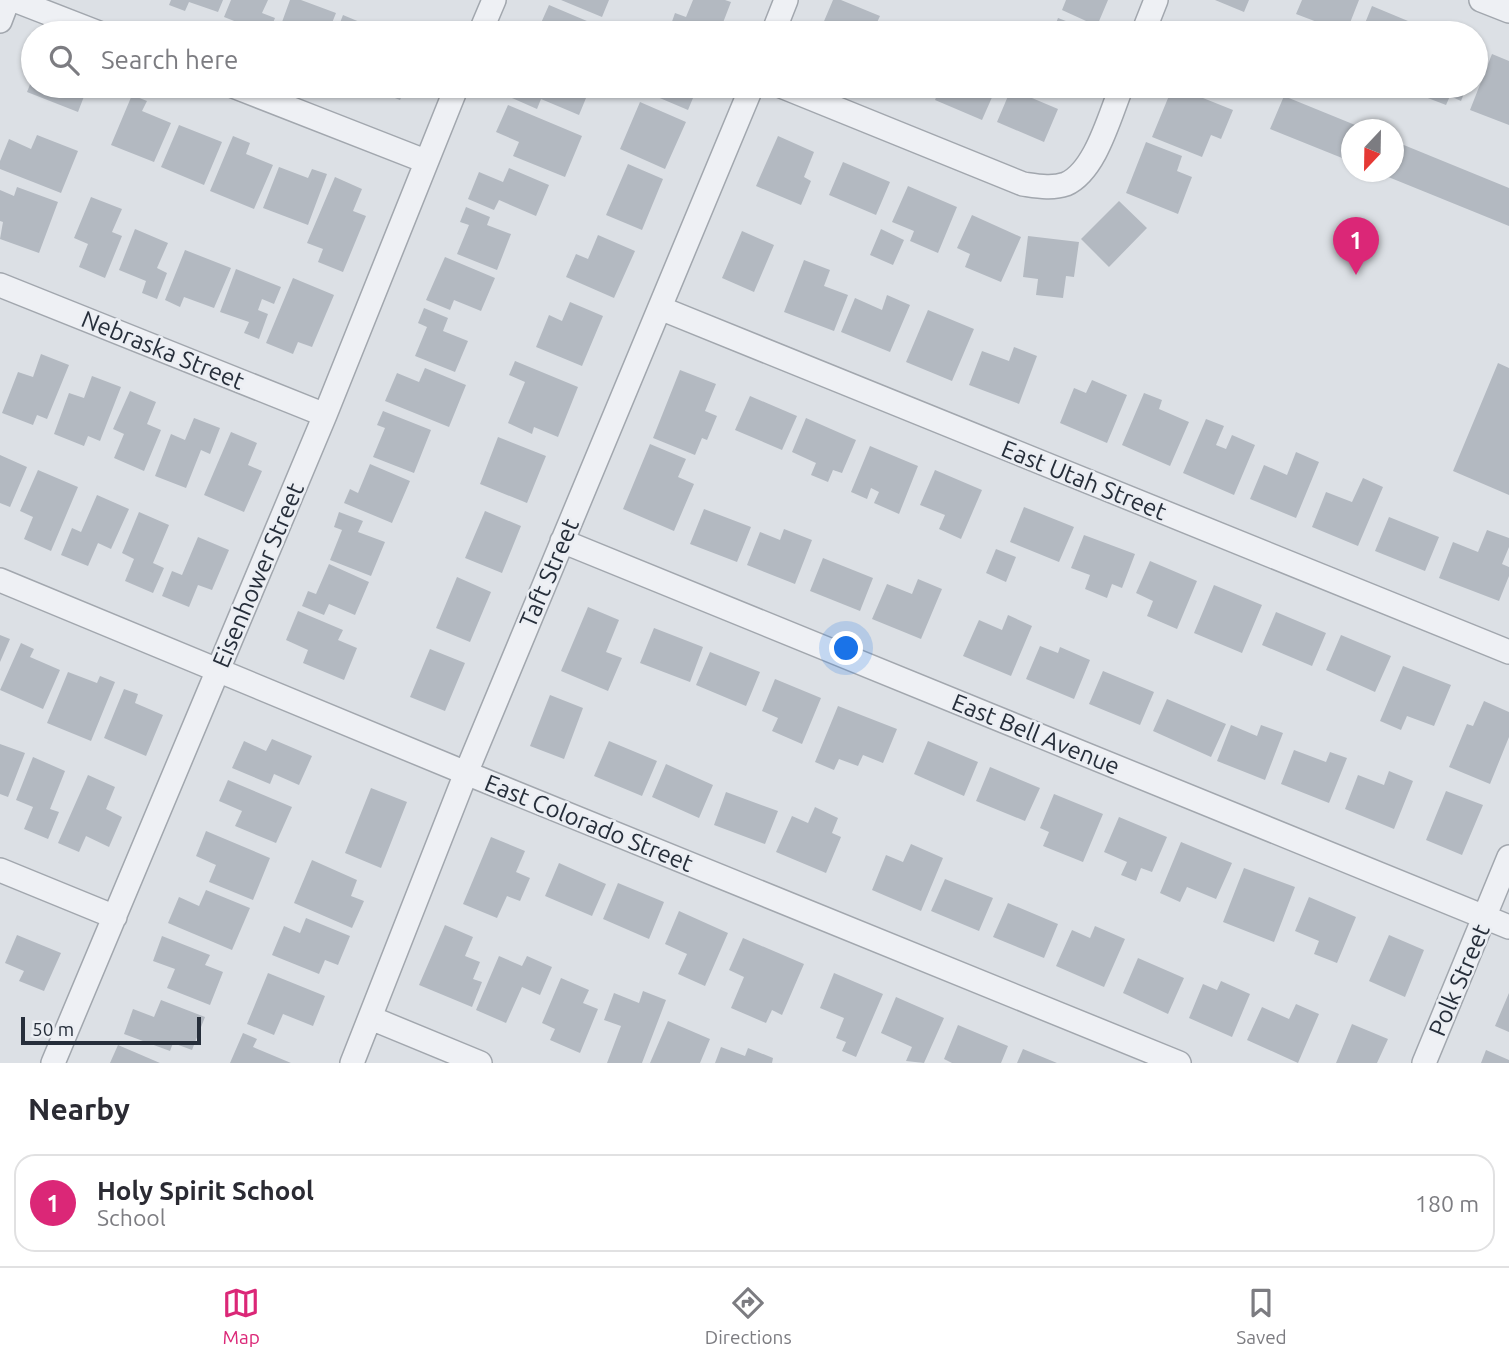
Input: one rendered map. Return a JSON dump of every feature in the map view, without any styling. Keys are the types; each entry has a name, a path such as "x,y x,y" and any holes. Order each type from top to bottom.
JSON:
{"street":[{"path":"0,21 8,0"},
{"path":"14,0 68,21"},
{"path":"485,21 494,0"},
{"path":"778,21 786,0"},
{"path":"1148,21 1156,0"},
{"path":"1481,0 1509,11"},
{"path":"263,98 425,162"},
{"name":"Eisenhower Street","path":"54,1063 325,415 452,98"},
{"name":"Taft Street","path":"352,1063 466,773 747,98"},
{"path":"810,98 1023,184 1047,188 1066,184 1083,173 1094,155 1117,98"},
{"name":"Nebraska Street","path":"0,285 325,415"},
{"name":"East Utah Street","path":"660,309 1509,652"},
{"name":"East Bell Avenue","path":"562,541 1509,927"},
{"name":"East Colorado Street","path":"0,580 1179,1063"},
{"name":"Polk Street","path":"1424,1063 1509,857"},
{"path":"0,870 115,917"},
{"path":"371,1018 480,1063"}],"building":[{"path":"171,0 223,0 218,12 189,2 185,11 169,5"},
{"path":"231,0 268,0 262,13 275,18 274,21 234,21 224,17"},
{"path":"290,0 301,0 336,13 333,21 282,21"},
{"path":"561,0 609,0 602,17"},
{"path":"693,0 731,2 724,21 672,21 675,13 686,17"},
{"path":"833,0 841,0 880,16 878,21 824,21"},
{"path":"1066,0 1108,0 1099,21 1086,21 1062,10"},
{"path":"1215,0 1249,0 1244,12"},
{"path":"1302,0 1359,0 1351,21 1314,21 1296,14"},
{"path":"549,5 587,21 542,21"},
{"path":"1372,6 1408,21 1366,21"},
{"path":"343,15 357,21 341,21"},
{"path":"1492,54 1509,61 1509,125 1470,110 1475,98 1488,98 1488,64"},
{"path":"42,98 83,98 78,112"},
{"path":"131,98 147,101 142,111 171,123 154,162 111,145"},
{"path":"512,98 586,98 579,115 541,99 537,109"},
{"path":"660,98 693,98 688,110"},
{"path":"936,98 992,98 982,120 935,100"},
{"path":"1007,98 1032,98 1058,109 1044,142 997,122"},
{"path":"1168,98 1203,98 1233,110 1221,139 1211,135 1202,157 1152,137"},
{"path":"1283,98 1341,119 1341,158 1270,129"},
{"path":"1428,98 1449,98 1446,105"},
{"path":"640,102 686,122 665,169 620,149"},
{"path":"508,105 582,136 565,177 513,156 519,142 496,132"},
{"path":"179,125 222,142 204,185 161,167"},
{"path":"37,135 78,151 61,193 0,169 0,161 9,139 31,149"},
{"path":"233,136 250,143 246,154 273,165 254,209 210,191"},
{"path":"778,136 814,152 804,177 811,181 801,205 756,186"},
{"path":"1146,142 1182,156 1177,171 1192,177 1178,214 1126,193"},
{"path":"1404,145 1509,188 1509,226 1401,182 1404,182"},
{"path":"843,162 890,182 876,215 829,195"},
{"path":"628,164 663,179 642,230 606,215"},
{"path":"279,167 308,178 312,169 327,174 308,225 263,208"},
{"path":"509,168 549,185 536,216 499,200 494,210 468,199 479,172 503,182"},
{"path":"335,177 362,189 353,211 366,216 343,272 318,262 323,249 307,243"},
{"path":"908,186 957,207 938,253 910,241 914,231 892,222"},
{"path":"17,187 58,202 39,253 0,239 3,222 0,221 0,190 14,196"},
{"path":"91,197 122,209 112,232 122,236 105,278 79,267 88,244 74,238"},
{"path":"1119,201 1147,228 1109,267 1081,239"},
{"path":"466,207 490,217 487,225 511,234 497,270 457,254 469,225 460,222"},
{"path":"972,215 1021,237 1001,282 965,267 970,254 957,248"},
{"path":"135,229 168,243 157,268 167,273 157,299 142,293 146,281 119,270"},
{"path":"881,229 904,240 893,265 870,255"},
{"path":"742,231 774,245 754,292 722,278"},
{"path":"598,235 635,251 614,298 566,277 576,254 588,259"},
{"path":"1028,236 1079,242 1074,277 1066,276 1063,298 1036,295 1038,279 1023,277"},
{"path":"185,250 231,268 214,308 184,297 180,307 165,300"},
{"path":"445,257 495,278 481,311 454,300 450,310 426,300"},
{"path":"804,260 830,270 824,286 848,295 834,331 784,312"},
{"path":"236,269 281,287 274,304 262,299 258,310 268,314 259,339 244,333 249,322 220,312"},
{"path":"293,278 334,295 312,347 298,342 293,354 266,343"},
{"path":"887,295 910,305 890,352 841,332 855,298 882,310"},
{"path":"570,302 603,316 582,366 536,347 549,315 562,321"},
{"path":"424,308 448,318 443,331 468,341 455,372 415,356 427,327 418,323"},
{"path":"928,310 974,329 952,381 906,362"},
{"path":"1014,347 1037,356 1019,404 969,385 982,351 1009,361"},
{"path":"41,354 69,365 47,419 37,415 33,425 2,413 18,372 33,377"},
{"path":"515,361 578,387 558,437 534,427 532,434 508,423 525,382 509,375"},
{"path":"1498,363 1509,368 1509,495 1453,471"},
{"path":"425,368 466,385 449,427 385,401 397,373 419,382"},
{"path":"680,370 716,384 705,411 717,416 707,440 702,438 695,455 653,438"},
{"path":"92,376 121,387 100,441 88,436 84,446 54,434 69,393 84,398"},
{"path":"1092,380 1127,395 1107,443 1060,423 1074,388 1086,393"},
{"path":"130,391 156,402 147,424 161,430 144,471 114,458 124,434 113,429"},
{"path":"1144,393 1162,400 1159,409 1189,422 1170,466 1122,445"},
{"path":"750,396 797,416 782,450 735,430"},
{"path":"383,411 431,430 414,473 373,457 385,428 377,425"},
{"path":"194,418 220,428 210,454 201,450 186,488 155,476 171,434 185,440"},
{"path":"806,418 856,440 842,473 833,470 828,482 811,475 816,463 792,452"},
{"path":"1206,419 1224,426 1216,445 1226,449 1232,435 1255,445 1234,495 1183,473"},
{"path":"231,432 257,443 248,465 262,471 244,512 204,495"},
{"path":"498,437 546,456 527,503 480,484"},
{"path":"650,444 686,459 678,477 694,484 674,531 623,509"},
{"path":"870,446 918,466 899,514 874,503 879,492 871,488 867,499 851,492"},
{"path":"1296,452 1319,462 1296,518 1250,499 1264,465 1287,475"},
{"path":"0,455 27,467 10,507 0,503"},
{"path":"370,464 410,481 392,523 344,503 350,489 358,493"},
{"path":"38,470 78,487 51,551 24,539 33,517 20,511"},
{"path":"935,470 982,490 961,539 939,529 945,515 920,505"},
{"path":"1363,478 1383,487 1358,546 1312,527 1326,492 1352,502"},
{"path":"97,495 129,509 111,549 98,543 88,566 61,555 72,528 81,532"},
{"path":"1024,507 1074,527 1059,562 1010,542"},
{"path":"704,509 751,527 737,562 690,544"},
{"path":"485,511 521,526 502,573 465,558"},
{"path":"139,512 169,525 153,563 164,568 153,593 125,581 134,559 122,553"},
{"path":"339,512 363,521 358,532 385,542 371,576 330,560 342,530 334,527"},
{"path":"1389,517 1439,537 1425,571 1375,551"},
{"path":"784,529 812,540 795,584 747,565 760,532 780,540"},
{"path":"1487,530 1509,538 1509,547 1502,564 1509,567 1509,576 1499,601 1439,578 1453,542 1478,552"},
{"path":"1084,535 1135,554 1122,588 1112,584 1107,598 1085,589 1090,575 1071,568"},
{"path":"198,537 229,550 212,590 198,585 189,607 162,596 172,571 182,575"},
{"path":"996,549 1016,557 1006,582 986,573"},
{"path":"823,558 873,578 860,611 810,591"},
{"path":"1150,561 1197,581 1177,629 1147,616 1153,601 1136,593"},
{"path":"329,564 369,582 355,615 329,604 324,615 302,606 308,591 316,594"},
{"path":"457,577 491,592 470,642 436,628"},
{"path":"918,579 942,589 921,639 872,619 887,584 912,594"},
{"path":"1214,585 1262,605 1242,653 1194,633"},
{"path":"588,607 619,620 606,652 622,658 608,691 561,671"},
{"path":"298,611 343,630 338,640 357,648 344,680 303,663 308,650 286,640"},
{"path":"1276,612 1326,633 1312,666 1262,645"},
{"path":"1008,615 1032,626 1011,676 963,656 979,620 1002,630"},
{"path":"654,628 703,647 690,682 640,663"},
{"path":"0,635 10,639 0,662"},
{"path":"1341,635 1391,656 1375,692 1326,670"},
{"path":"21,643 34,649 30,657 60,670 43,709 0,690"},
{"path":"1040,646 1058,653 1060,647 1090,660 1074,699 1026,679"},
{"path":"430,649 465,663 445,711 410,697"},
{"path":"710,652 760,672 746,706 696,685"},
{"path":"1403,666 1451,685 1434,726 1407,716 1401,730 1380,721"},
{"path":"1103,671 1154,692 1140,725 1089,704"},
{"path":"68,672 97,683 100,676 115,682 91,741 47,723"},
{"path":"775,679 821,698 802,744 772,731 778,718 762,711"},
{"path":"124,689 138,694 135,703 163,715 146,756 104,738"},
{"path":"550,695 583,708 564,759 530,746"},
{"path":"1167,699 1226,724 1211,757 1153,731"},
{"path":"1484,701 1509,712 1509,737 1490,784 1449,767 1467,724 1473,726"},
{"path":"838,706 897,729 883,763 863,755 858,766 839,759 834,770 815,762"},
{"path":"1231,725 1257,736 1261,725 1283,733 1265,780 1217,761"},
{"path":"272,739 312,756 299,785 274,774 270,784 232,768 244,741 266,751"},
{"path":"609,741 657,761 642,796 594,776"},
{"path":"928,741 978,762 964,796 914,774"},
{"path":"0,744 25,753 8,797 0,794"},
{"path":"1294,750 1326,762 1330,752 1347,758 1329,803 1281,784"},
{"path":"33,757 65,771 50,809 59,812 48,839 24,829 33,807 16,800"},
{"path":"666,764 713,785 699,818 652,797"},
{"path":"990,767 1040,788 1025,821 976,801"},
{"path":"1389,771 1413,781 1394,829 1345,809 1358,775 1384,785"},
{"path":"88,775 115,787 106,809 122,817 109,847 86,836 79,852 58,843"},
{"path":"228,780 292,807 276,843 235,826 242,811 219,801"},
{"path":"371,788 407,802 381,868 345,853"},
{"path":"1446,791 1483,805 1462,855 1426,840"},
{"path":"726,792 778,811 765,844 714,825"},
{"path":"1054,794 1103,814 1083,862 1043,846 1049,832 1040,828"},
{"path":"815,807 838,818 832,833 841,837 826,873 776,852 792,816 808,823"},
{"path":"1119,817 1167,837 1152,872 1141,868 1136,881 1121,875 1127,862 1104,852"},
{"path":"206,831 270,858 253,900 209,882 216,865 196,856"},
{"path":"491,837 525,851 516,872 530,878 520,901 507,896 497,918 463,904"},
{"path":"1181,842 1232,863 1216,899 1187,887 1180,902 1160,893"},
{"path":"911,844 943,858 921,911 872,890 886,855 903,862"},
{"path":"312,860 357,880 351,896 364,901 352,928 294,903"},
{"path":"559,863 606,884 592,916 545,896"},
{"path":"1244,868 1295,887 1274,942 1223,922"},
{"path":"945,879 993,898 979,931 931,911"},
{"path":"618,883 664,902 649,939 603,919"},
{"path":"206,890 250,908 232,950 168,923 179,897 199,906"},
{"path":"1309,897 1356,917 1337,963 1314,954 1319,941 1295,931"},
{"path":"1008,903 1058,924 1044,958 993,937"},
{"path":"679,911 728,933 705,986 678,974 687,954 665,944"},
{"path":"306,918 350,936 338,965 325,960 319,974 272,955 284,926 300,933"},
{"path":"445,925 473,937 465,956 480,962 473,979 482,982 472,1007 419,985"},
{"path":"1095,926 1125,939 1104,987 1056,966 1072,930 1090,938"},
{"path":"17,935 61,953 44,991 19,981 24,971 5,963"},
{"path":"1389,935 1424,950 1405,997 1369,981"},
{"path":"162,936 210,955 205,965 223,972 210,1005 167,988 175,969 153,961"},
{"path":"743,938 804,964 782,1015 772,1010 766,1023 731,1008 744,977 729,970"},
{"path":"499,956 522,966 527,956 552,967 540,995 522,987 506,1023 476,1010"},
{"path":"1138,958 1184,978 1168,1014 1123,993"},
{"path":"268,973 325,996 313,1026 283,1014 274,1035 247,1024"},
{"path":"834,973 883,994 856,1057 842,1051 846,1042 836,1038 844,1018 820,1008"},
{"path":"561,978 589,990 583,1003 598,1009 580,1053 550,1040 555,1029 542,1023"},
{"path":"1221,981 1250,994 1232,1037 1189,1018 1203,984 1217,990"},
{"path":"643,991 666,1000 642,1063 607,1063 621,1026 604,1020 614,993 639,1003"},
{"path":"1509,993 1509,1032 1495,1026"},
{"path":"896,997 944,1018 924,1063 906,1061 912,1047 881,1033"},
{"path":"161,1000 205,1017 192,1050 173,1043 170,1051 124,1034 133,1009 154,1017"},
{"path":"1296,1004 1319,1014 1298,1063 1247,1040 1262,1007 1289,1019"},
{"path":"668,1021 710,1039 700,1063 650,1063"},
{"path":"1352,1024 1388,1039 1377,1063 1336,1063"},
{"path":"958,1025 1008,1046 1001,1063 952,1063 944,1059"},
{"path":"243,1033 257,1039 253,1047 291,1063 230,1063"},
{"path":"118,1045 160,1063 110,1063"},
{"path":"721,1047 745,1056 748,1048 773,1058 772,1063 715,1063"},
{"path":"1023,1049 1057,1063 1017,1063"},
{"path":"1486,1050 1509,1060 1509,1063 1481,1063"}],"place":[{"name":"Holy Spirit School","path":"1356,275"}]}
